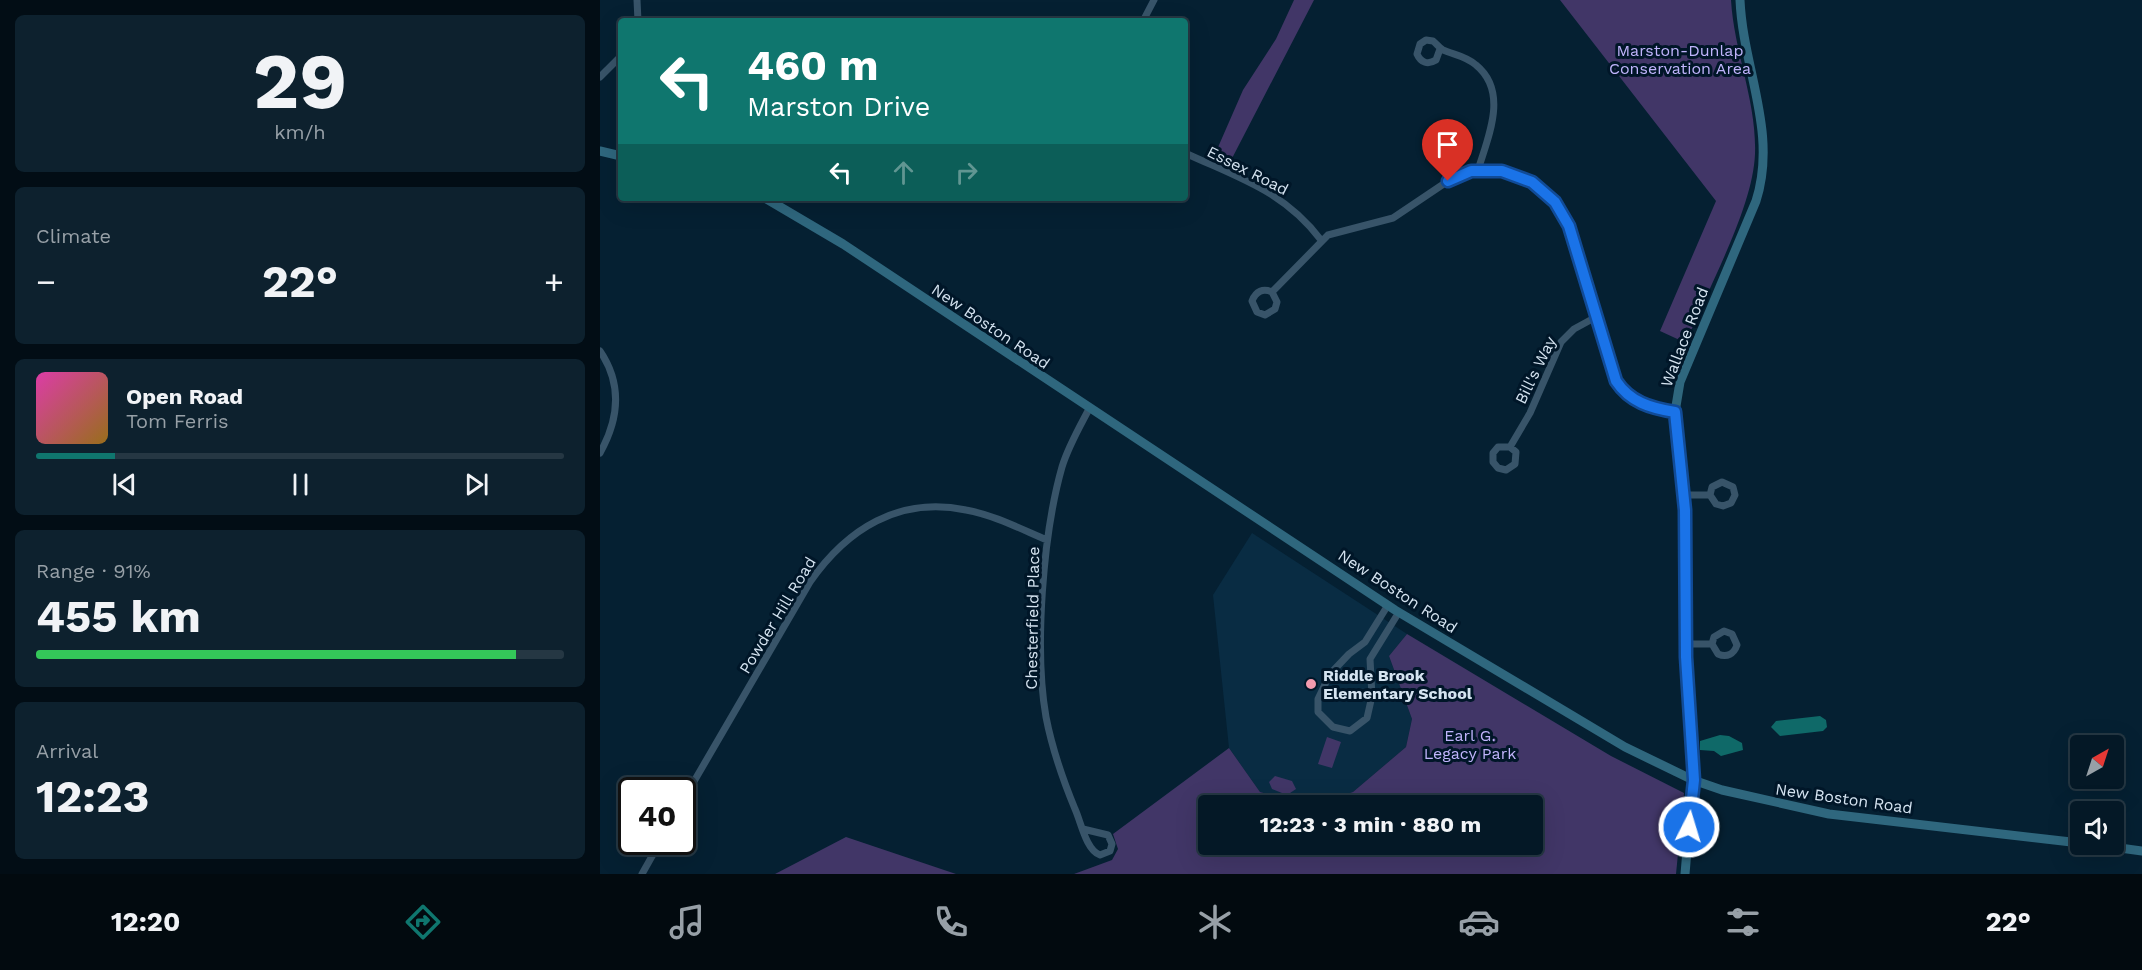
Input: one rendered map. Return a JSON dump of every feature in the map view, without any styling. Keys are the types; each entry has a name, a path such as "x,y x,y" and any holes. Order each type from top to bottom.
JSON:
{"street":[{"path":"638,0 638,18"},
{"path":"1145,18 1154,0"},
{"name":"Wallace Road","path":"1685,874 1694,780 1686,645 1683,495 1675,412 1680,382 1756,201 1763,173 1764,129 1744,40 1740,0"},
{"path":"1440,50 1461,55 1477,65 1492,89 1494,107 1492,121 1478,170"},
{"path":"600,77 618,59"},
{"path":"600,151 618,155"},
{"name":"Essex Road","path":"1188,154 1276,196 1304,218 1321,240"},
{"path":"1272,292 1321,240 1338,231 1393,218 1456,177 1478,170 1502,171 1522,177 1543,189 1555,202 1569,226 1612,372 1622,390 1638,402 1675,412"},
{"name":"New Boston Road","path":"770,201 843,244 1388,605 1625,747 1694,780 1747,797 1819,813 2070,842"},
{"name":"Bill's Way","path":"1510,447 1530,413 1561,342 1574,329 1596,317"},
{"path":"600,351 611,370 617,399 612,429 600,453"},
{"name":"Chesterfield Place","path":"1083,829 1108,835 1112,844 1110,851 1104,855 1094,852 1083,829 1055,750 1043,695 1041,665 1047,540 1062,467 1089,409"},
{"path":"1683,495 1710,495"},
{"name":"Powder Hill Road","path":"696,778 810,582 831,553 852,534 883,517 903,511 945,507 986,515 1047,540"},
{"path":"1388,605 1365,642 1342,660 1322,688 1318,712 1326,722 1338,730 1346,732 1355,729 1367,718 1372,696 1370,660 1399,612"},
{"path":"1686,645 1712,644"},
{"path":"2124,849 2142,851"},
{"path":"642,874 653,855"}],"shaded area":[{"name":"Riddle Brook Elementary School","path":"1252,533 1407,634 1389,656 1412,719 1406,747 1353,792 1344,795 1272,795 1260,792 1229,748 1213,595"},
{"path":"1820,716 1826,720 1827,727 1823,731 1780,736 1771,727 1776,721"},
{"path":"1720,735 1729,736 1742,743 1743,750 1721,756 1714,751 1700,750 1700,741"}],"green space":[{"path":"1294,0 1314,0 1227,168 1212,161 1243,90 1276,39"},
{"name":"Marston-Dunlap Conservation Area","path":"1560,0 1731,0 1736,39 1753,115 1755,154 1752,176 1738,224 1686,343 1660,331 1716,201"},
{"name":"Earl G. Legacy Park","path":"1407,634 1611,756 1684,793 1676,874 1074,874 1112,860 1118,849 1113,834 1229,748 1260,792 1272,795 1198,795 1198,855 1543,855 1543,795 1344,795 1353,792 1406,747 1412,719 1389,656"},
{"path":"1327,737 1341,742 1332,768 1318,764"},
{"path":"1275,776 1292,781 1296,789 1287,795 1272,789 1269,782"},
{"path":"846,837 956,874 775,874"}],"place":[{"name":"Riddle Brook Elementary School","path":"1311,684"}],"route":[{"path":"1448,181 1471,171 1502,171 1532,182 1550,196 1558,205 1569,226 1616,381 1622,390 1638,402 1657,409 1675,412 1685,510 1686,657 1694,780 1689,827"}]}
